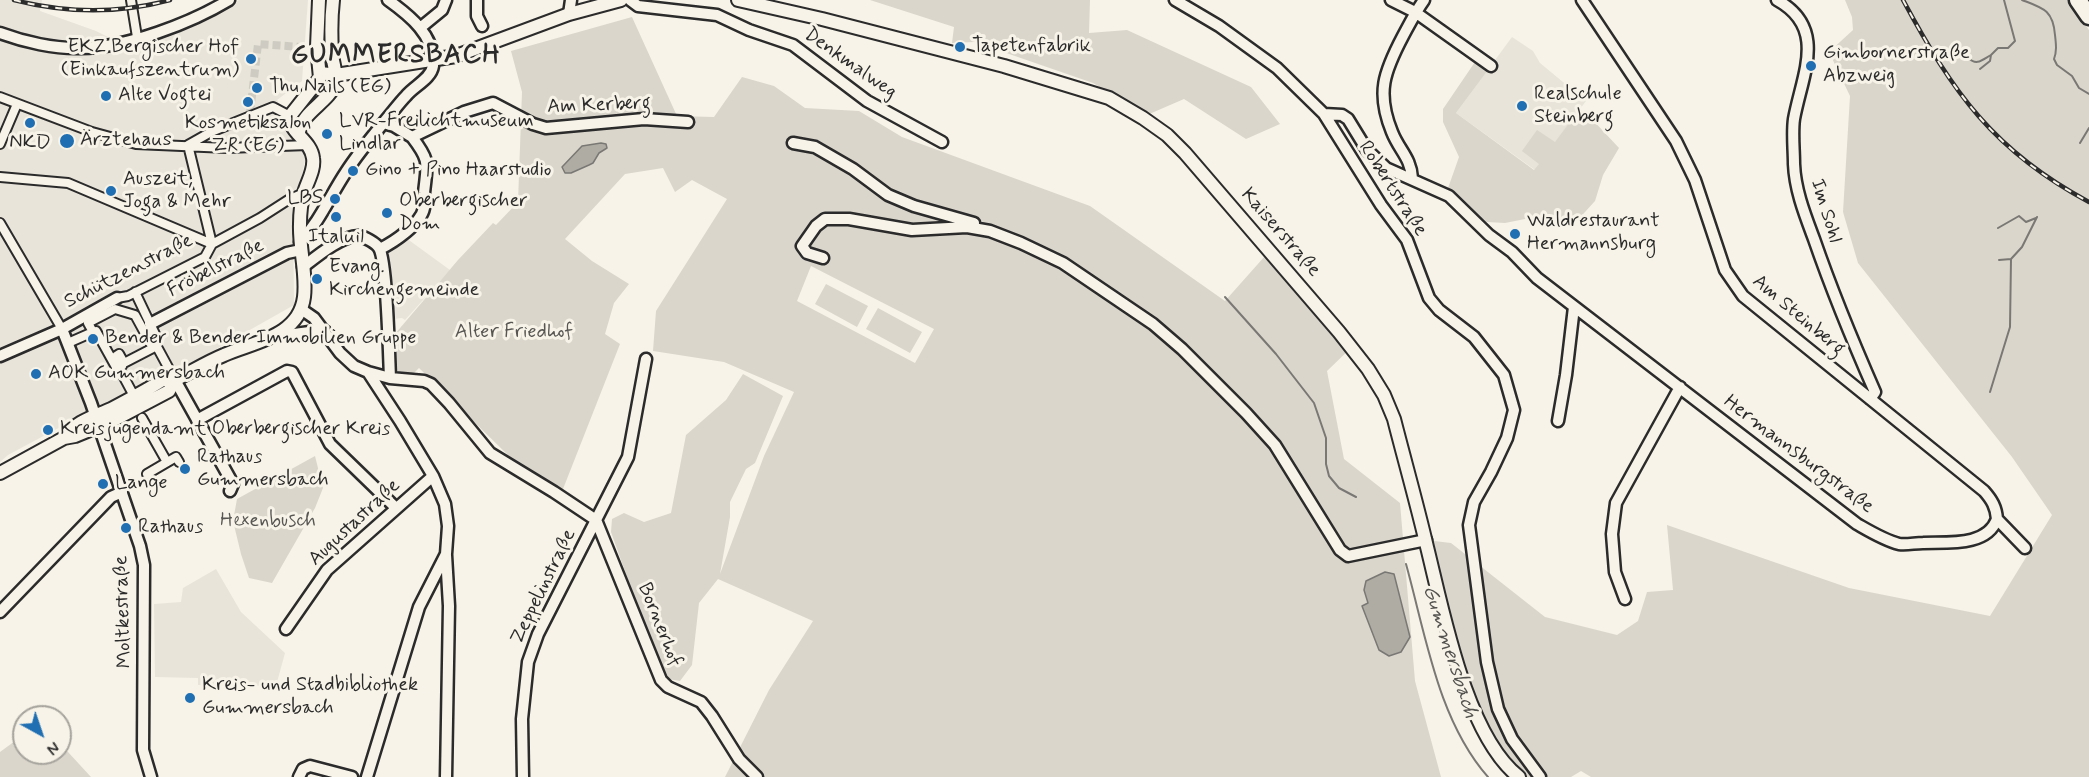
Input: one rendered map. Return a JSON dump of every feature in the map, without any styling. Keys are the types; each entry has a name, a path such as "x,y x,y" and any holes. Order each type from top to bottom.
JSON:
{"main road":[{"path":"2078,0 2089,16"}],"street":[{"path":"130,0 137,37"},
{"path":"0,33 16,39 82,48 107,45 189,20 229,0"},
{"path":"97,421 134,396 165,379 175,380 223,355 276,335 291,322 301,309 304,288 300,246 300,211 313,164 313,155 299,132 292,126 290,116 317,82 321,73 318,47 320,0"},
{"path":"299,132 305,119 334,86 336,75 330,27 333,0"},
{"path":"300,246 321,216 353,161 407,94 426,78 433,68 430,44 420,28 405,12 388,0"},
{"path":"420,28 442,10 446,0"},
{"path":"477,0 477,16 482,26"},
{"path":"569,14 571,0"},
{"path":"321,73 336,75 456,56 569,14 621,0"},
{"name":"Denkmalweg","path":"630,0 638,6 717,15 749,30 793,45 867,101 942,142"},
{"name":"Kaiserstraße","path":"738,0 758,2 1004,66 1079,88 1108,98 1167,135 1339,332 1368,369 1384,395 1394,419 1461,674 1485,733 1511,771 1519,777"},
{"name":"Robertstraße","path":"1175,0 1219,26 1277,68 1324,114 1381,205 1407,240 1429,298 1444,315 1474,338 1504,375 1514,410 1507,438 1474,502 1469,525 1487,662 1498,709 1512,739 1540,777"},
{"path":"1391,0 1415,12 1491,66"},
{"path":"1412,178 1411,165 1393,135 1384,111 1383,86 1390,60 1415,12 1424,0"},
{"name":"Am Steinberg","path":"1582,0 1676,141 1695,180 1725,270 1743,296 1984,491 1996,508 1997,519 2025,548"},
{"name":"Im Sohl","path":"1777,0 1793,10 1800,20 1808,42 1809,54 1794,121 1794,167 1799,198 1818,253 1875,392 1870,399"},
{"path":"0,97 104,136 135,144 226,148 308,146"},
{"name":"Am Kerberg","path":"412,136 464,112 493,103 533,124 546,128 644,119 688,122"},
{"path":"0,144 17,104"},
{"path":"188,145 251,114 273,107 290,116"},
{"name":"Hermannsburgstraße","path":"1324,114 1342,115 1348,119 1375,159 1386,168 1449,196 1490,235 1512,252 1537,278 1832,506 1880,538 1903,544 1953,543 1979,538 1990,531 1997,519"},
{"path":"380,249 393,243 405,233 424,208 428,171 425,154 412,136 383,123"},
{"path":"793,143 815,147 853,169 888,195 915,206 977,224 1022,243 1063,264 1153,324 1246,412 1275,445 1340,550 1348,556 1426,540"},
{"path":"188,145 212,244"},
{"path":"0,177 68,183 212,244"},
{"name":"Schützenstraße","path":"1,354 62,328 117,298 135,292 205,257 212,244 304,193"},
{"path":"823,258 807,253 802,246 816,226 825,219 849,219 912,230 967,227 990,231"},
{"name":"Moltkestraße","path":"0,223 62,328 139,540 144,565 143,750 151,777"},
{"path":"303,267 344,240 360,236 371,241 380,249 384,272 390,378"},
{"name":"Fröbelstraße","path":"150,324 300,246"},
{"path":"119,368 122,366 117,356 119,354 124,363 153,348 150,324 135,292"},
{"path":"1558,421 1574,307"},
{"path":"93,332 88,323 115,309 135,315 156,345 233,484 230,491"},
{"path":"301,309 314,318 340,353 354,366 390,378 414,379 431,384 449,402 490,453 596,520 628,457 646,359"},
{"path":"276,335 290,336 309,330 325,332"},
{"path":"68,342 96,331 116,370 119,368"},
{"path":"119,368 134,396"},
{"path":"197,420 287,371 292,372 330,444 396,508"},
{"path":"368,372 433,476 445,504 448,526 446,554 449,606 446,777"},
{"path":"0,473 97,421 169,391 175,380"},
{"path":"1625,599 1615,572 1612,534 1616,503 1680,387"},
{"path":"142,418 167,462"},
{"path":"147,474 176,457 179,462"},
{"name":"Augustastraße","path":"286,629 327,570 433,476"},
{"path":"0,612 111,497 122,492"},
{"name":"Zeppelinstraße","path":"523,777 522,719 528,662 538,634 596,520"},
{"name":"Bornerhof","path":"596,520 661,680 668,687 701,702 739,759 757,777"},
{"path":"367,777 419,607 446,554"},
{"path":"299,777 303,769 310,766 351,777"}],"shaded area":[{"path":"0,0 42,0 40,11 96,31 130,48 167,36 225,10 239,0 308,0 302,81 277,100 306,156 293,217 294,305 179,370 162,375 107,402 8,455 0,462"},
{"name":"Realschule Steinberg","path":"1512,37 1533,51 1540,63 1586,101 1535,170 1456,113"},
{"path":"606,144 607,148 599,153 593,163 571,173 565,173 562,167 582,146"},
{"path":"406,238 450,270 405,320 393,319 388,251"},
{"path":"216,569 241,612 285,653 276,686 198,685 198,678 155,677 154,604 181,602 183,588"},
{"path":"1385,572 1394,574 1410,637 1401,652 1389,656 1379,650 1362,606 1368,603 1364,590 1366,581"}],"green space":[{"path":"870,0 1090,0 1089,33 1127,30 1251,87 1280,124 1246,139 1184,99 1147,115 1093,83 974,42 952,43 954,27"},
{"path":"1845,0 2068,0 2089,30 2089,777 1591,777 1581,771 1571,777 1519,777 1474,709 1426,540 1451,543 1545,617 1617,635 1638,621 1647,592 1673,590 1667,525 1849,588 1990,616 2052,515 2012,457 1858,263 1843,212 1850,96 1829,52 1853,30 1852,17"},
{"name":"Alter Friedhof","path":"632,17 677,116 714,117 742,77 774,86 805,108 859,111 902,137 1090,206 1225,301 1273,247 1355,344 1327,371 1344,459 1400,503 1415,681 1441,777 725,777 769,690 813,621 718,579 699,603 692,665 680,681 668,679 659,667 611,532 612,519 624,513 644,522 671,513 686,435 726,400 743,374 783,396 755,463 746,469 730,502 730,517 720,574 764,456 794,392 724,362 653,351 656,311 727,199 692,180 675,192 663,168 625,174 565,239 592,261 629,284 614,303 605,334 620,344 563,489 512,459 419,368 406,381 392,372 389,341 458,260 493,223 496,225 518,202 522,92 511,51","holes":["811,266 934,329 915,363 797,301"]},
{"path":"1477,59 1488,70 1456,113 1534,170 1539,164 1522,151 1537,130 1555,142 1578,111 1590,117 1619,148 1603,175 1595,201 1575,223 1557,228 1535,217 1505,223 1487,222 1447,191 1459,157 1443,122 1443,109"},
{"path":"826,284 868,306 857,327 815,304"},
{"path":"878,308 922,332 910,353 866,329"},
{"name":"Hexenbusch","path":"315,456 323,488 315,508 272,583 249,578 233,521 237,499"},
{"path":"12,743 12,765 72,765 72,756 91,777 0,777 0,752"}],"waterway":[{"path":"1980,69 1990,61 1991,55 1998,48 2008,48 2015,41 2004,0"},
{"path":"2022,0 2041,8 2049,15 2054,27 2056,47 2054,59 2057,65 2072,76 2079,88 2089,94"},
{"path":"1968,58 1977,62 1991,55"},
{"path":"2080,143 2089,128"},
{"path":"1998,228 2019,216 2026,222 2036,218"},
{"path":"1990,392 2010,327 2011,259 2022,247 2037,217"},
{"path":"1999,260 2011,259"},
{"name":"Gummersbach","path":"1225,297 1276,354 1314,403 1326,438 1326,464 1329,476 1339,488 1356,497"},
{"name":"Gummersbach","path":"1406,564 1445,704 1471,754 1488,777"}],"tunnel":[{"path":"250,113 258,44 301,47"}],"railway":[{"path":"14,0 53,7 92,10 131,8 170,0"},
{"path":"1903,0 1940,64 1979,117 2027,162 2089,202"}],"place":[{"name":"Tapetenfabrik","path":"960,47"},
{"name":"EKZ Bergischer Hof (Einkaufszentrum)","path":"251,59"},
{"name":"Gimbornerstraße Abzweig","path":"1811,66"},
{"name":"Thu Nails (EG)","path":"257,88"},
{"name":"Alte Vogtei","path":"106,96"},
{"name":"Kosmetiksalon ZR (EG)","path":"248,102"},
{"name":"Realschule Steinberg","path":"1522,106"},
{"name":"NKD","path":"30,123"},
{"name":"LVR-Freilichtmuseum Lindlar","path":"327,134"},
{"name":"Ärztehaus","path":"67,141"},
{"name":"Gino + Pino Haarstudio","path":"353,171"},
{"name":"Auszeit, Joga & Mehr","path":"111,191"},
{"name":"LBS","path":"335,199"},
{"name":"Oberbergischer Dom","path":"387,213"},
{"name":"Italuil","path":"336,217"},
{"name":"Waldrestaurant Hermannsburg","path":"1515,234"},
{"name":"Evang. Kirchengemeinde","path":"317,279"},
{"name":"Bender & Bender Immobilien Gruppe","path":"93,339"},
{"name":"AOK Gummersbach","path":"36,374"},
{"name":"Kreisjugendamt Oberbergischer Kreis","path":"48,430"},
{"name":"Rathaus Gummersbach","path":"185,469"},
{"name":"Lange","path":"103,484"},
{"name":"Rathaus","path":"126,528"},
{"name":"Kreis- und Stadbibliothek Gummersbach","path":"190,698"}],"district":[{"name":"GUMMERSBACH","path":"396,57"}]}
